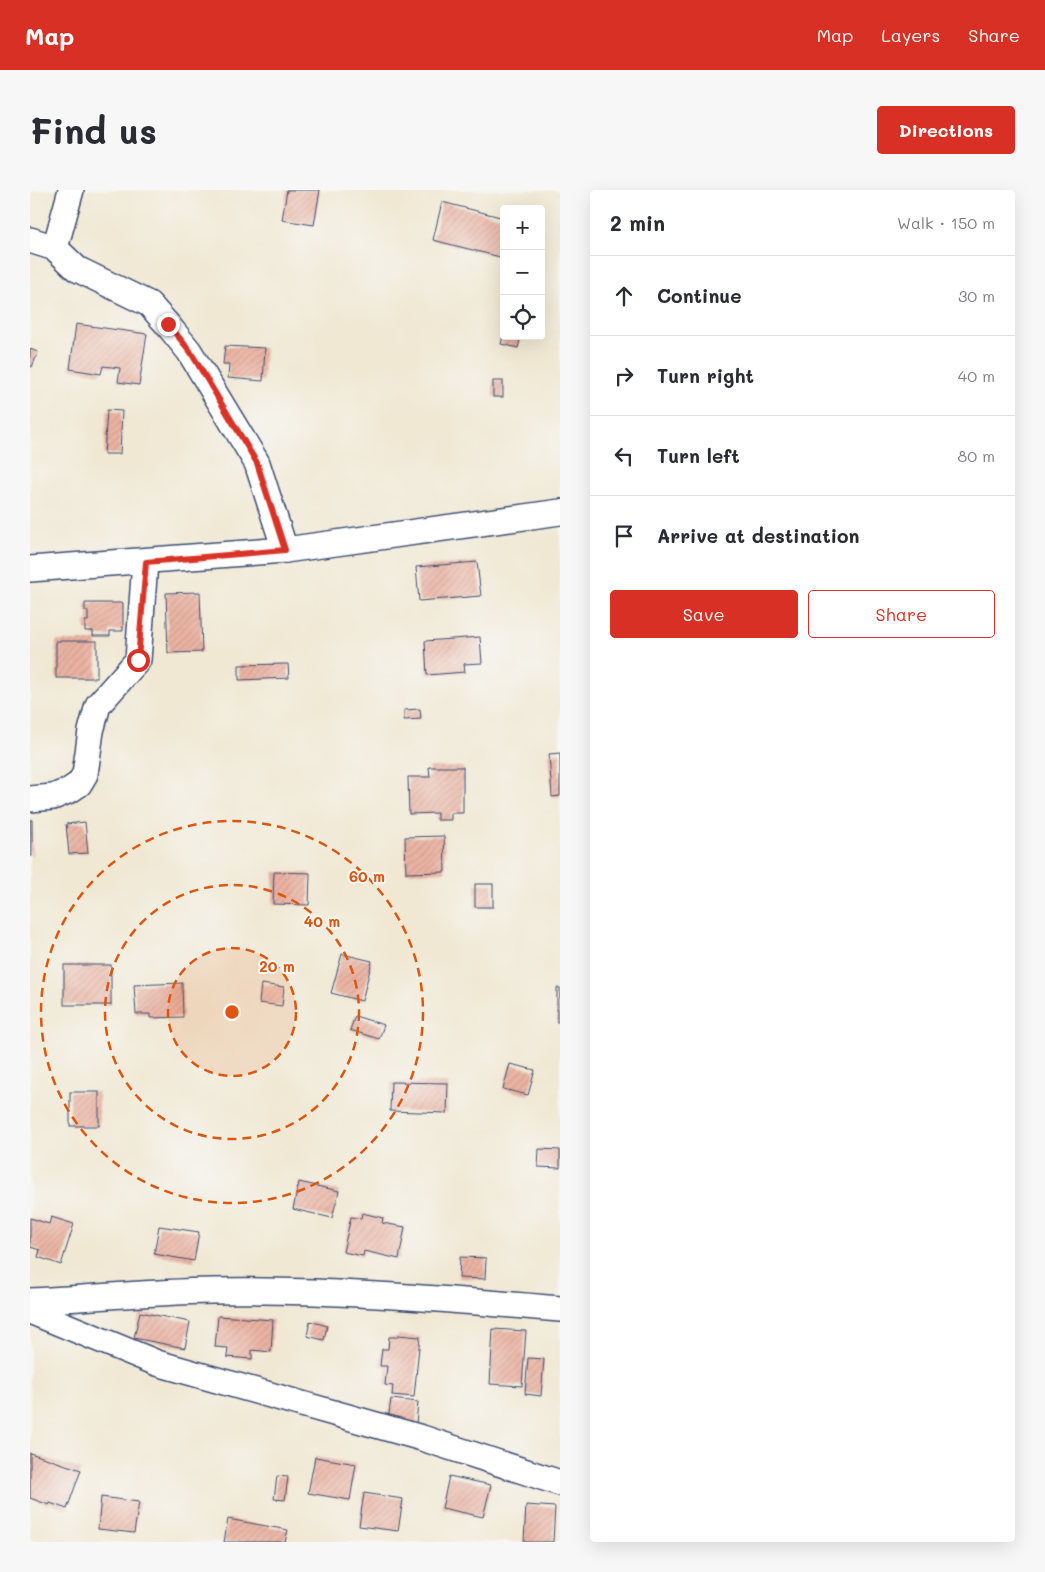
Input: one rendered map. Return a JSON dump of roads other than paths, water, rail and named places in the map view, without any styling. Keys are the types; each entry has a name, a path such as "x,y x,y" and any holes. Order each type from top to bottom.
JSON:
{"street":[{"path":"55,248 71,190"},
{"path":"30,240 55,248 77,269 149,304 168,324 190,351 257,463 285,550"},
{"path":"30,570 285,550 560,512"},
{"path":"30,799 53,797 70,790 80,784 85,774 91,731 98,705 138,660 146,562"},
{"path":"30,1301 211,1291 317,1292 418,1296 560,1309"},
{"path":"30,1311 157,1363 422,1438 560,1483"}]}
